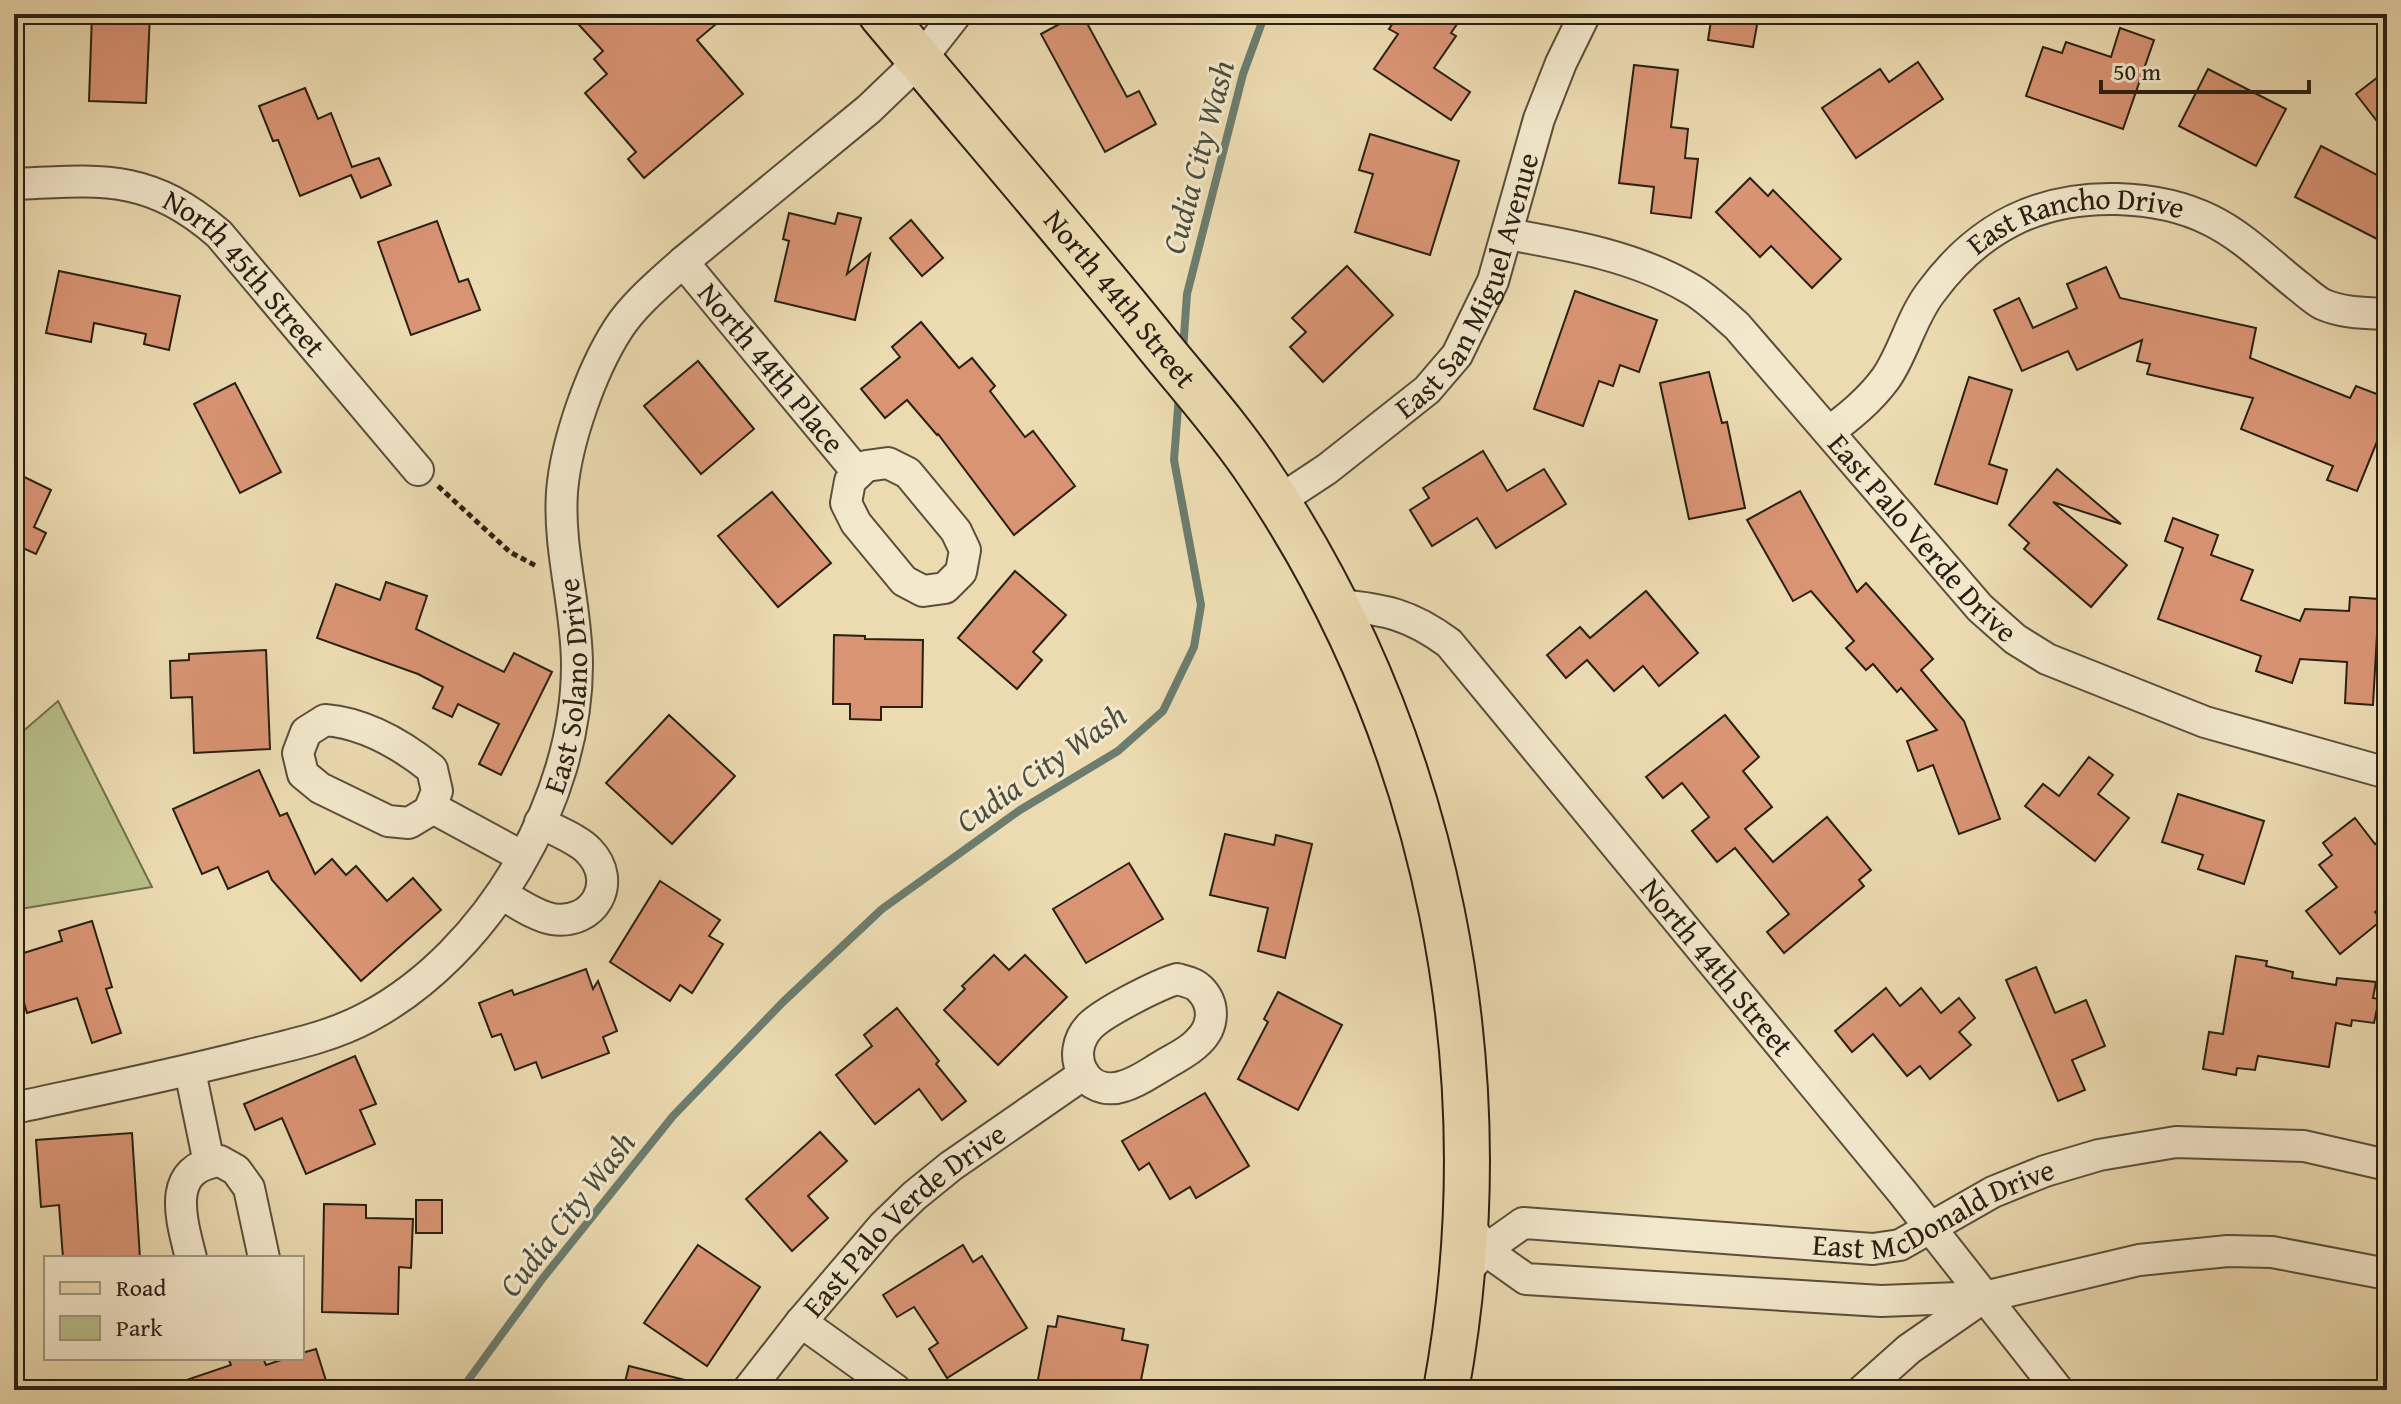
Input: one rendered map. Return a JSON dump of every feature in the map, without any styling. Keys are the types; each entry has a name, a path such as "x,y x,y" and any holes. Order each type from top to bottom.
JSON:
{"main road":[{"name":"North 44th Street","path":"881,14 1121,299 1257,470 1334,604 1367,670 1398,748 1425,835 1446,923 1467,1104 1472,1249"},
{"path":"1446,1390 1472,1249"}],"street":[{"name":"East Solano Drive","path":"14,1108 190,1071 323,1036 368,1017 413,987 452,953 501,894 523,857 559,781 572,723 577,667 562,491 574,434 592,378 620,327 683,262 869,109 920,60 956,14"},
{"name":"East San Miguel Avenue","path":"1277,502 1327,469 1427,390 1457,355 1493,281 1539,119 1585,14"},
{"name":"North 45th Street","path":"14,184 82,181 135,186 171,199 193,212 219,234 418,470"},
{"name":"East Rancho Drive","path":"1829,432 1859,409 1887,376 1929,293 1958,260 1997,229 2042,206 2090,199 2172,204 2211,220 2240,238 2322,303 2350,312 2387,314"},
{"name":"East Palo Verde Drive","path":"1507,234 1563,244 1634,263 1690,288 1737,326 1980,608 2047,659 2205,722 2387,773"},
{"name":"North 44th Place","path":"683,262 858,473"},
{"name":"North 44th Street","path":"1334,604 1387,610 1434,632 1449,643 1930,1229 2058,1390"},
{"path":"431,807 523,857"},
{"path":"501,894 550,919 575,919 588,912 599,897 603,874 588,849 540,822"},
{"path":"190,1071 209,1163"},
{"name":"East Palo Verde Drive","path":"748,1390 883,1226 914,1196 951,1166 1084,1074"},
{"name":"East McDonald Drive","path":"1472,1249 1523,1223 1873,1249 1900,1245 1993,1192 2045,1171 2099,1155 2176,1142 2304,1146 2387,1165"},
{"path":"191,1256 180,1209 180,1190 189,1176 209,1163 220,1161 236,1170 249,1188 264,1256"},
{"name":"East McDonald Drive","path":"1472,1249 1526,1279 1881,1301 1984,1297 2139,1260 2228,1251 2272,1252 2387,1274"},
{"name":"East McDonald Drive","path":"1863,1390 1909,1349 1984,1297"},
{"path":"801,1322 896,1390"}],"path":[{"path":"418,470 510,552 533,563 571,592"}],"green space":[{"path":"58,701 152,887 14,910 14,739"}],"building":[{"path":"92,14 150,14 146,103 89,101"},
{"path":"569,14 728,14 697,40 743,94 644,178 628,159 636,152 585,93 607,74 594,59 603,51"},
{"path":"1082,14 1127,97 1139,91 1156,124 1105,152 1041,34"},
{"path":"1399,14 1464,14 1451,33 1456,36 1434,68 1470,92 1451,120 1374,69 1398,34 1389,29"},
{"path":"1712,14 1759,14 1753,47 1708,40"},
{"path":"2120,28 2154,40 2123,129 2026,96 2043,47 2062,53 2066,42 2111,57"},
{"path":"1918,62 1943,99 1856,158 1822,108 1880,69 1889,82"},
{"path":"1634,65 1678,70 1671,127 1688,129 1685,158 1698,159 1691,218 1651,213 1654,187 1619,183"},
{"path":"2208,69 2286,109 2256,166 2179,126"},
{"path":"2387,70 2387,134 2356,94"},
{"path":"305,88 318,119 331,113 352,167 379,158 391,185 361,198 351,175 300,196 278,140 273,141 259,106"},
{"path":"1370,134 1459,161 1430,255 1355,232 1373,174 1359,170"},
{"path":"2321,146 2387,180 2387,244 2295,197"},
{"path":"1750,178 1768,196 1773,190 1841,259 1812,288 1771,246 1760,257 1716,212"},
{"path":"789,213 835,224 838,213 861,218 847,274 870,254 855,320 775,301 789,241 783,239"},
{"path":"911,220 943,258 922,276 890,238"},
{"path":"437,221 459,282 468,279 480,310 411,335 378,242"},
{"path":"1347,266 1393,315 1323,382 1290,347 1306,332 1292,318"},
{"path":"2106,267 2120,298 2256,328 2250,358 2350,398 2356,386 2387,398 2387,417 2357,491 2327,480 2333,466 2241,429 2253,398 2147,374 2150,364 2137,361 2142,340 2077,370 2068,351 2022,371 1994,310 2019,298 2033,328 2077,308 2067,284"},
{"path":"59,271 180,296 169,350 144,344 146,334 94,323 91,342 46,333"},
{"path":"1575,291 1657,320 1639,372 1620,365 1613,386 1599,381 1583,426 1534,409"},
{"path":"921,322 959,368 972,358 995,386 990,391 1025,437 1033,431 1075,486 1014,535 938,434 907,400 885,418 861,389 900,357 892,347"},
{"path":"698,361 754,429 701,474 644,406"},
{"path":"1709,372 1722,423 1727,422 1745,508 1689,519 1660,383"},
{"path":"1969,377 2012,390 1989,464 2007,470 1997,504 1935,484"},
{"path":"235,383 281,472 240,493 194,404"},
{"path":"1483,451 1507,491 1544,469 1566,504 1496,548 1477,518 1432,546 1410,510 1429,498 1423,488"},
{"path":"2057,469 2121,524 2053,502 2127,565 2091,607 2024,549 2029,543 2009,525"},
{"path":"14,472 51,490 34,527 46,533 36,554 23,548 14,568"},
{"path":"1800,491 1857,592 1866,583 1933,659 1921,670 1964,721 2000,819 1959,834 1933,765 1918,771 1907,741 1937,730 1901,688 1897,692 1873,664 1866,670 1846,648 1854,641 1811,591 1793,601 1747,520"},
{"path":"772,492 831,563 778,607 718,536"},
{"path":"2173,518 2218,535 2211,555 2253,570 2241,600 2300,621 2305,609 2349,611 2350,597 2379,599 2373,705 2345,703 2347,662 2300,659 2292,683 2256,671 2261,656 2158,619 2183,548 2165,541"},
{"path":"1015,571 1066,615 1033,652 1042,660 1017,689 958,638"},
{"path":"386,582 427,596 416,629 504,672 514,653 552,672 501,775 479,764 499,724 458,704 452,717 433,708 443,687 418,674 317,638 336,584 380,600"},
{"path":"1646,591 1698,653 1659,686 1643,666 1614,691 1587,660 1566,678 1547,655 1580,627 1590,638"},
{"path":"834,635 923,640 922,707 881,707 881,720 850,719 850,704 833,704"},
{"path":"266,650 270,749 194,753 192,697 171,698 170,661 189,660 189,654"},
{"path":"669,715 735,776 672,844 606,783"},
{"path":"1725,715 1759,757 1743,771 1772,807 1745,829 1773,862 1827,817 1871,870 1859,880 1864,886 1784,953 1767,932 1789,914 1735,848 1717,862 1692,831 1709,817 1682,783 1663,798 1646,777"},
{"path":"2089,757 2113,775 2098,794 2129,818 2095,861 2025,806 2043,784 2059,796"},
{"path":"259,770 280,816 287,813 315,874 332,859 346,875 356,866 387,901 413,878 441,910 361,981 272,880 268,871 228,889 218,867 202,874 173,809"},
{"path":"2178,794 2264,821 2244,884 2198,869 2203,855 2162,842"},
{"path":"2355,818 2375,844 2387,835 2387,902 2375,912 2382,920 2340,954 2306,911 2337,887 2319,865 2332,855 2323,843"},
{"path":"1225,834 1274,845 1276,835 1312,844 1285,958 1258,951 1268,908 1210,895"},
{"path":"1129,863 1163,919 1086,963 1053,909"},
{"path":"660,881 720,920 709,936 723,944 692,993 680,985 670,1001 610,962"},
{"path":"92,921 112,987 106,989 121,1033 92,1043 77,998 27,1013 14,969 14,956 62,941 59,931"},
{"path":"994,955 1009,970 1025,955 1067,997 998,1065 944,1010 965,989 962,986"},
{"path":"2236,956 2267,961 2266,966 2293,972 2292,978 2336,985 2337,978 2376,982 2373,998 2379,999 2374,1023 2352,1020 2351,1026 2336,1023 2329,1067 2258,1056 2255,1070 2237,1068 2236,1075 2203,1069 2209,1032 2223,1034"},
{"path":"2036,967 2055,1013 2086,1000 2105,1046 2072,1060 2085,1090 2058,1101 2006,980"},
{"path":"586,969 593,989 598,981 617,1031 603,1037 609,1053 542,1078 536,1062 515,1070 501,1034 492,1037 479,1003 512,990 514,995"},
{"path":"1886,988 1900,1006 1921,988 1941,1013 1959,998 1975,1018 1959,1032 1971,1045 1930,1079 1920,1066 1907,1076 1873,1034 1852,1052 1835,1031"},
{"path":"1278,992 1342,1025 1298,1110 1238,1079 1268,1022 1264,1019"},
{"path":"897,1008 966,1101 942,1120 919,1089 875,1124 836,1075 872,1046 864,1035"},
{"path":"355,1056 376,1104 360,1110 375,1144 306,1174 282,1118 255,1130 244,1104"},
{"path":"1205,1093 1249,1166 1196,1198 1190,1187 1170,1199 1149,1163 1139,1170 1122,1141"},
{"path":"820,1132 847,1161 808,1196 828,1218 792,1251 746,1199"},
{"path":"132,1133 140,1256 63,1256 59,1205 41,1207 36,1140"},
{"path":"416,1200 442,1200 442,1233 416,1233"},
{"path":"324,1204 366,1205 366,1218 413,1219 411,1268 399,1267 398,1314 322,1312"},
{"path":"698,1245 760,1287 707,1366 644,1323"},
{"path":"963,1245 973,1262 982,1256 1027,1328 947,1378 929,1349 938,1343 914,1307 897,1317 883,1295"},
{"path":"1058,1316 1124,1329 1122,1340 1148,1345 1139,1390 1036,1390 1048,1326 1056,1327"},
{"path":"316,1349 329,1390 170,1390 169,1386 231,1365 229,1360 264,1360 266,1365 281,1360 304,1360 304,1352"},
{"path":"629,1366 693,1382 692,1390 623,1390"}],"waterway":[{"name":"Cudia City Wash","path":"1183,350 1187,294 1243,74 1265,14"},
{"name":"Cudia City Wash","path":"461,1390 543,1278 673,1116 783,1002 882,909 1020,810 1118,751 1163,711 1194,647 1201,605 1174,460 1179,395"}]}
